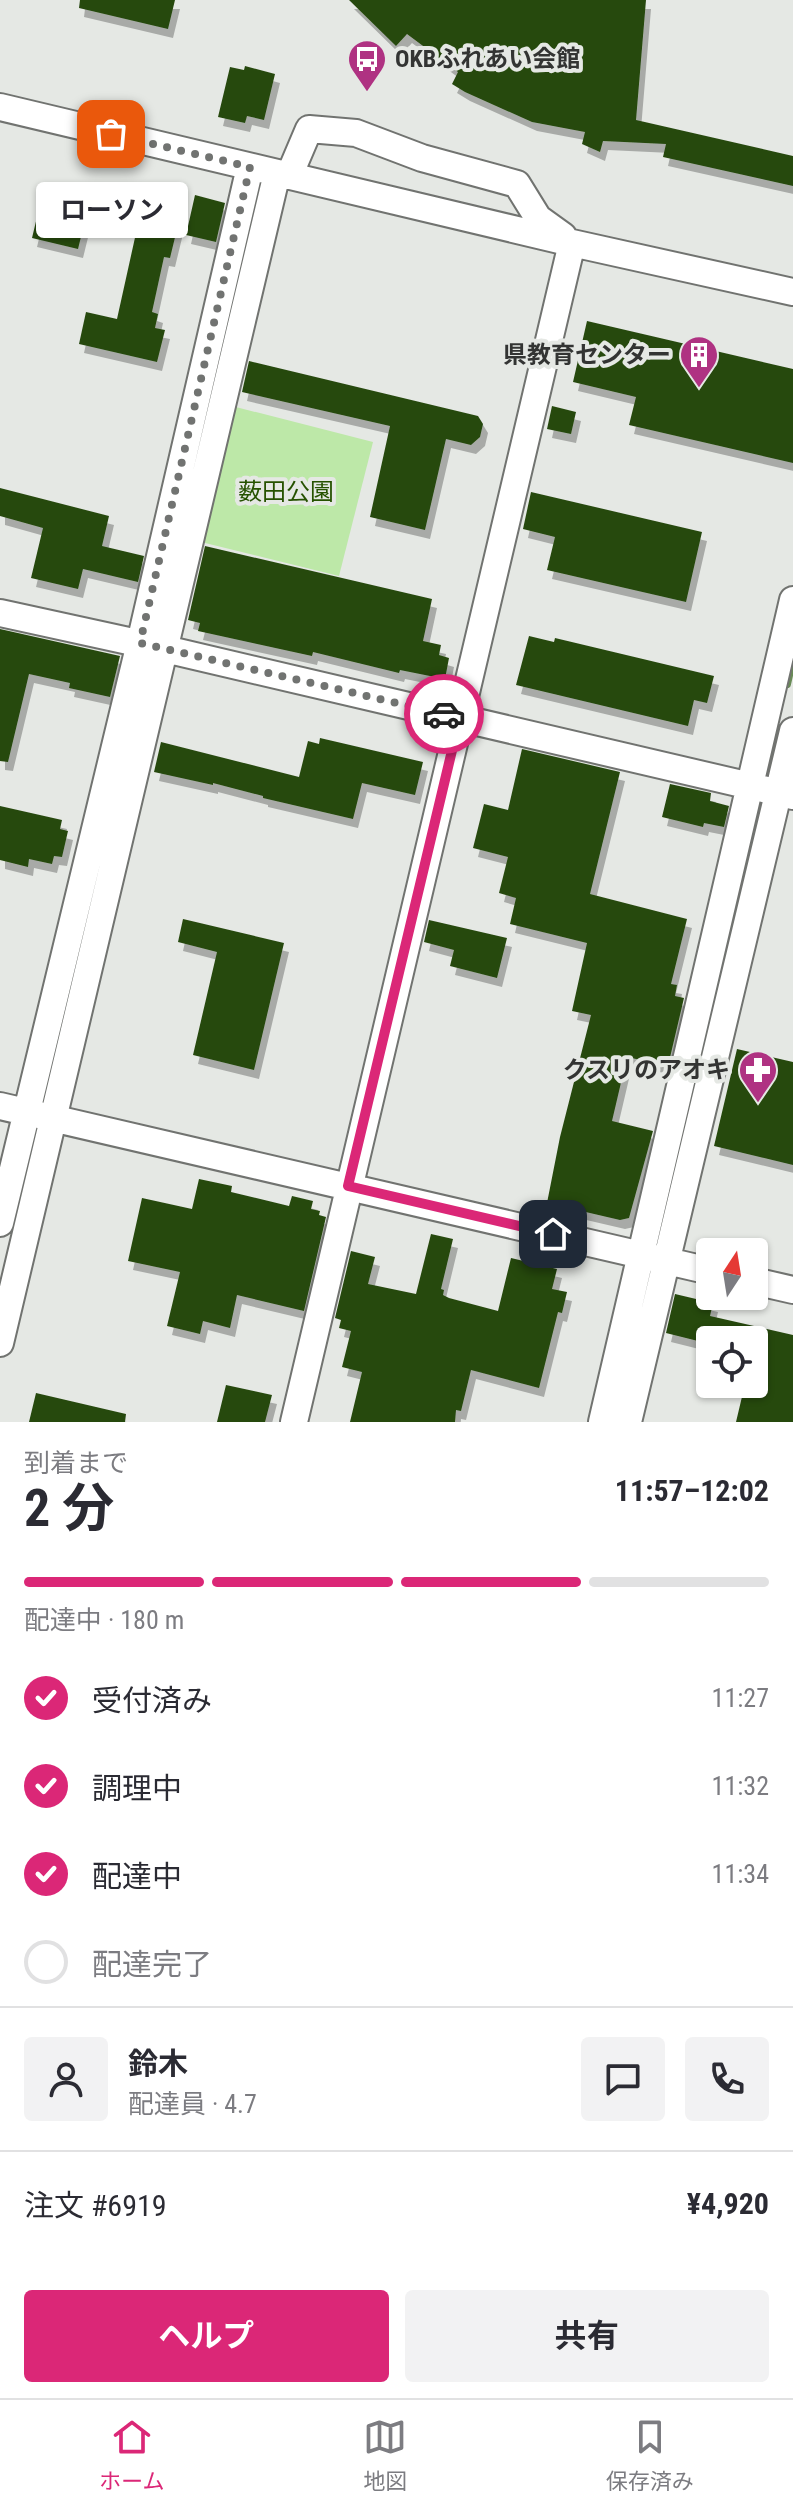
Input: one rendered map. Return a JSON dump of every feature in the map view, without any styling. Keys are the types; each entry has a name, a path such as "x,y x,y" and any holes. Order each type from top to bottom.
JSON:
{"street":[{"path":"0,107 572,243 793,292"},
{"path":"0,1223 13,1109 152,646 283,174 309,129 356,133 422,158 517,184 538,218 572,243"},
{"path":"0,1343 52,1118 250,167"},
{"path":"294,1422 572,243"},
{"path":"628,1422 653,1258 749,786 793,600"},
{"path":"0,613 460,717 786,795"},
{"path":"602,1422 653,1258 786,795 793,731"},
{"path":"13,1109 696,1268"},
{"path":"768,1284 793,1290"}],"green space":[{"name":"薮田公園","path":"232,406 373,442 339,576 201,542"}],"building":[{"path":"80,0 175,0 168,29 79,8"},
{"path":"349,0 646,0 636,120 793,156 793,186 663,157 666,144 603,141 600,152 582,144 585,132 532,122 465,92 452,84 458,72 407,34 396,46"},
{"path":"245,66 275,74 264,120 247,116 245,123 218,117 230,67 244,70"},
{"path":"45,184 91,196 78,249 32,238"},
{"path":"195,195 225,203 216,242 186,235"},
{"path":"140,215 178,225 170,258 164,257 152,312 158,314 155,328 165,330 157,362 79,344 86,312 117,319"},
{"name":"県教育センター","path":"587,321 793,369 793,463 629,425 636,397 573,382"},
{"path":"249,361 478,416 483,424 480,437 471,445 446,439 425,530 370,517 390,426 242,392"},
{"path":"552,406 576,412 571,434 547,429"},
{"path":"0,488 109,516 102,546 144,556 138,582 83,569 78,589 31,578 43,528 0,516"},
{"path":"531,492 702,532 686,602 547,570 555,537 523,529"},
{"path":"205,546 432,599 423,641 441,645 439,655 449,658 445,679 400,670 399,673 313,652 312,656 198,631 200,623 188,620"},
{"path":"0,629 120,656 110,697 69,688 70,683 29,674 8,762 0,761"},
{"path":"529,636 554,642 555,638 714,676 707,703 694,700 688,726 516,685"},
{"path":"320,738 423,762 415,795 362,783 353,819 213,783 154,772 161,742 299,777 308,741 319,744"},
{"path":"522,749 620,772 590,894 687,919 671,984 677,985 675,996 684,998 668,1066 627,1057 612,1121 653,1131 629,1218 620,1220 547,1203 591,1015 572,1011 587,943 510,924 516,898 499,893 508,857 473,848 484,804 508,810"},
{"path":"670,784 711,793 710,801 729,806 724,827 704,823 703,827 662,817"},
{"path":"0,806 62,820 60,829 68,831 62,857 54,856 52,864 29,859 28,867 0,860"},
{"path":"183,919 284,943 254,1070 193,1055 217,952 178,942"},
{"path":"429,920 507,938 497,978 450,966 454,950 424,942"},
{"name":"クスリのアオキ","path":"737,1049 793,1062 793,1165 714,1146"},
{"path":"199,1179 232,1186 231,1192 289,1206 292,1196 313,1201 311,1209 320,1211 319,1215 326,1217 304,1311 237,1295 230,1328 203,1321 200,1334 167,1326 180,1272 128,1261 142,1198 192,1209"},
{"path":"431,1234 453,1239 441,1289 444,1290 443,1295 449,1298 498,1311 511,1258 557,1269 552,1289 567,1292 562,1313 558,1312 539,1388 471,1370 461,1411 456,1410 455,1422 350,1422 362,1372 342,1367 351,1331 339,1328 341,1320 335,1318 351,1251 375,1257 368,1284 416,1294"},
{"path":"675,1294 696,1299 696,1310 711,1310 710,1316 754,1326 696,1326 696,1340 666,1333"},
{"path":"768,1329 793,1335 793,1422 736,1422 742,1398 768,1398"},
{"path":"226,1385 272,1395 265,1422 217,1422"},
{"path":"36,1393 126,1414 125,1422 29,1422"}],"waterway":[{"path":"787,684 793,658"},
{"path":"57,1045 88,914"}],"way so far":[{"path":"111,134 250,167 140,643 444,714"}],"place":[{"name":"OKBふれあい会館","path":"367,93"},
{"name":"ローソン","path":"111,134"},
{"name":"県教育センター","path":"699,389"},
{"name":"クスリのアオキ","path":"758,1104"}],"route":[{"path":"444,714 460,717 348,1186 553,1234"}]}
